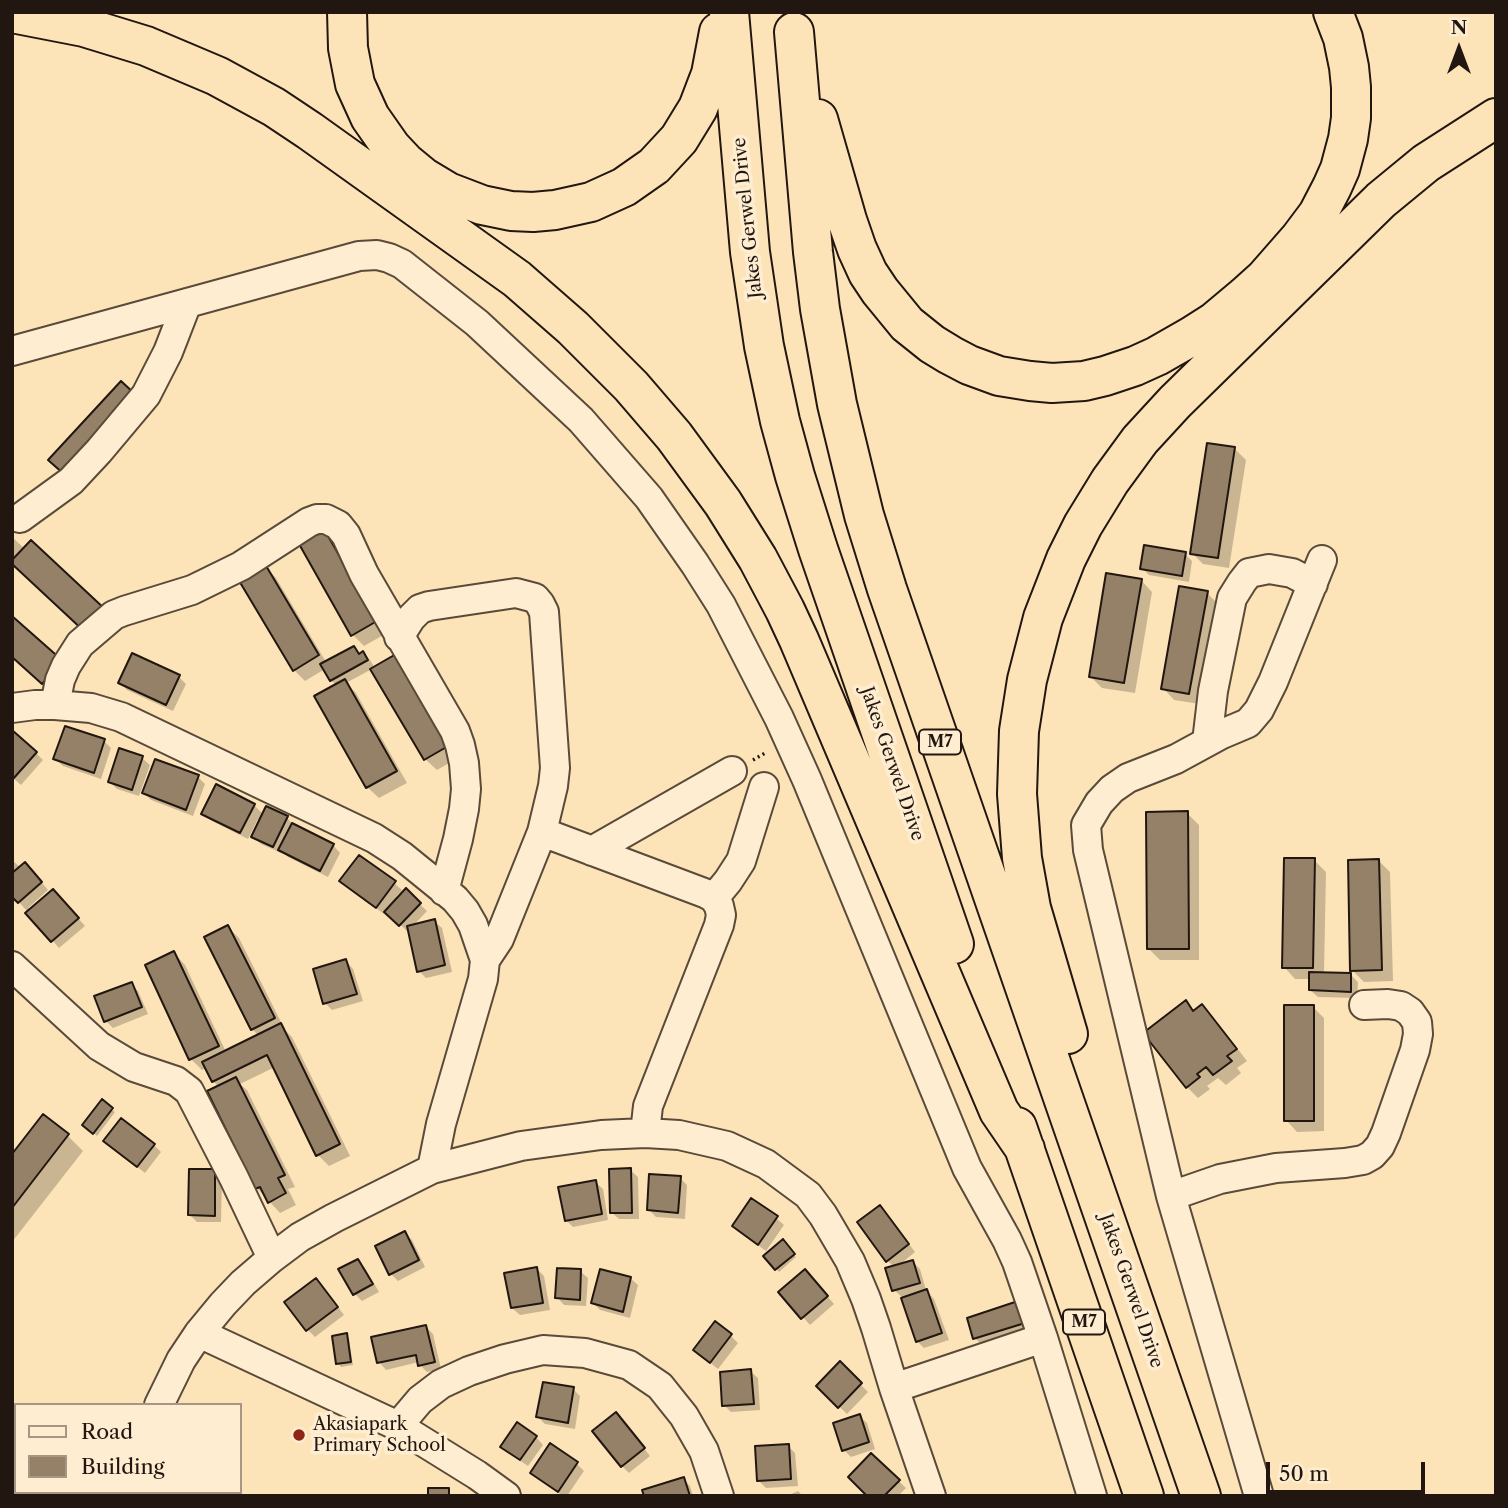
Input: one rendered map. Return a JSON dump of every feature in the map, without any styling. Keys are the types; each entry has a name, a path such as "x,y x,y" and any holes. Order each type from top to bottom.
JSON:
{"highway":[{"path":"348,12 348,48 355,84 370,117 391,147 423,177 455,195 497,208 533,212 569,208 604,197 637,179 669,151 691,121 706,88 722,12"},
{"name":"Jakes Gerwel Drive","path":"729,12 752,270 764,346 787,449 818,549 1144,1496"},
{"path":"793,22 852,234 869,273 886,300 907,324 932,344 969,365 1009,378 1063,382 1094,379 1125,370 1192,336 1265,278 1318,214 1336,178 1350,129 1352,97 1349,66 1343,37 1333,12"},
{"path":"12,13 84,27 146,46 207,71 274,107 517,279 573,328 631,386 674,436 723,503 781,602 999,1111 1024,1149"},
{"name":"Jakes Gerwel Drive","path":"793,22 820,309 837,404 864,515 887,589 1201,1496"},
{"path":"1179,1430 1168,1366 1034,921 1026,883 1019,833 1017,769 1021,718 1032,655 1047,606 1077,536 1110,481 1157,421 1381,200 1426,163 1496,118"}],"street":[{"path":"12,351 359,256 377,255 402,264 477,323 581,419 649,498 695,564 721,605 790,741 962,1157 1017,1262 1092,1496"},
{"path":"20,518 71,481 146,395 168,352 187,303"},
{"path":"55,705 65,666 80,645 105,621 124,611 192,590 214,580 241,566 309,522 326,519 338,525 346,535 364,574 455,732 464,763 466,789 458,839 444,891"},
{"path":"1207,742 1213,691 1232,598 1242,582 1249,573 1269,569 1292,573 1317,572 1273,682 1259,710 1248,723 1175,760 1128,778 1112,789 1099,803 1086,825 1088,850 1171,1196 1259,1496"},
{"path":"399,637 420,609 516,593 534,598 540,604 545,621 555,768 551,796 542,832 499,939 485,960"},
{"path":"381,603 420,609"},
{"path":"12,708 55,705 91,709 121,717 374,838 402,856 455,900 469,918 485,960 484,979 441,1124 432,1169"},
{"path":"592,851 732,771"},
{"path":"714,898 741,861 764,787"},
{"path":"542,832 706,894 714,898 719,906 719,925 648,1106 645,1133"},
{"path":"12,966 99,1046 134,1067 176,1081 188,1091 272,1258"},
{"path":"1171,1196 1220,1179 1264,1170 1345,1163 1363,1160 1372,1155 1387,1133 1418,1034 1417,1021 1401,1006 1364,1005"},
{"path":"160,1403 181,1360 223,1304 272,1258 300,1237 334,1218 432,1169 521,1146 601,1135 679,1135 727,1146 766,1164 808,1195 837,1236 850,1261 876,1328 931,1496"},
{"path":"199,1334 398,1426 506,1496"},
{"path":"894,1388 1043,1338"},
{"path":"398,1426 420,1400 441,1384 469,1371 543,1350 585,1353 629,1365 660,1386 684,1416 704,1451 719,1496"}],"path":[{"path":"732,771 790,741"}],"building":[{"path":"121,381 137,396 65,475 48,460"},
{"path":"1207,443 1235,447 1218,558 1190,554"},
{"path":"324,529 377,621 351,636 299,544"},
{"path":"31,540 107,611 86,633 12,564 12,560"},
{"path":"1144,545 1186,552 1182,576 1140,569"},
{"path":"265,564 319,655 293,671 238,579"},
{"path":"1106,573 1142,579 1124,683 1089,677"},
{"path":"1179,586 1208,591 1189,694 1161,689"},
{"path":"12,616 63,661 42,684 12,657"},
{"path":"354,646 359,654 363,651 368,660 330,681 320,664"},
{"path":"132,653 180,675 166,705 118,683"},
{"path":"396,654 450,745 424,760 370,669"},
{"path":"345,679 397,771 366,788 314,696"},
{"path":"65,726 105,739 94,773 53,759"},
{"path":"12,730 37,752 13,779 12,778"},
{"path":"119,748 143,756 132,790 108,782"},
{"path":"155,759 199,775 186,810 142,793"},
{"path":"216,784 255,804 240,833 201,814"},
{"path":"266,806 288,816 273,847 251,837"},
{"path":"1188,811 1189,949 1147,949 1146,812"},
{"path":"292,823 334,844 320,871 278,850"},
{"path":"359,855 396,881 376,908 339,881"},
{"path":"1284,858 1315,858 1313,968 1282,968"},
{"path":"1379,859 1382,970 1350,971 1348,860"},
{"path":"25,862 42,882 18,903 12,897 12,873"},
{"path":"406,888 421,903 399,926 384,912"},
{"path":"53,889 79,918 51,942 25,913"},
{"path":"435,919 445,965 417,972 407,926"},
{"path":"228,925 275,1018 251,1030 204,937"},
{"path":"174,951 219,1046 189,1060 145,965"},
{"path":"346,959 357,994 323,1004 313,969"},
{"path":"1309,972 1351,973 1351,992 1309,990"},
{"path":"132,982 142,1007 104,1022 94,996"},
{"path":"1186,1000 1193,1011 1202,1004 1237,1049 1227,1056 1232,1061 1213,1075 1206,1067 1197,1074 1200,1077 1186,1088 1143,1033"},
{"path":"1284,1005 1314,1005 1314,1121 1284,1121"},
{"path":"281,1023 340,1144 316,1156 267,1055 212,1082 202,1062"},
{"path":"236,1077 285,1175 278,1178 286,1193 268,1203 260,1187 255,1189 207,1091"},
{"path":"102,1099 113,1108 93,1134 82,1125"},
{"path":"43,1114 69,1134 12,1208 12,1154"},
{"path":"121,1118 155,1144 137,1167 103,1141"},
{"path":"631,1168 632,1213 610,1213 609,1169"},
{"path":"189,1169 215,1169 215,1216 188,1215"},
{"path":"649,1174 681,1176 678,1213 647,1210"},
{"path":"596,1180 602,1214 565,1221 558,1187"},
{"path":"751,1198 778,1216 758,1245 732,1226"},
{"path":"880,1205 909,1244 886,1262 857,1222"},
{"path":"405,1231 419,1260 389,1275 375,1246"},
{"path":"783,1239 795,1254 775,1270 763,1256"},
{"path":"358,1259 373,1284 353,1295 338,1269"},
{"path":"913,1260 920,1283 892,1291 885,1268"},
{"path":"537,1267 543,1303 511,1308 504,1273"},
{"path":"557,1268 581,1269 580,1300 555,1298"},
{"path":"600,1269 631,1277 623,1312 591,1303"},
{"path":"805,1269 828,1296 801,1319 778,1292"},
{"path":"316,1278 338,1307 306,1331 284,1302"},
{"path":"927,1289 942,1333 916,1342 901,1298"},
{"path":"1018,1301 1025,1323 973,1339 967,1318"},
{"path":"715,1321 732,1334 710,1363 693,1350"},
{"path":"426,1325 435,1362 418,1366 416,1355 377,1363 371,1337"},
{"path":"347,1333 351,1362 336,1364 332,1336"},
{"path":"840,1361 862,1383 838,1408 816,1386"},
{"path":"751,1369 754,1404 722,1406 720,1372"},
{"path":"543,1382 574,1387 568,1423 536,1417"},
{"path":"616,1412 645,1448 621,1467 592,1431"},
{"path":"860,1414 869,1442 842,1451 833,1423"},
{"path":"517,1422 537,1436 520,1460 500,1447"},
{"path":"550,1443 578,1462 558,1492 530,1473"},
{"path":"789,1444 791,1479 757,1481 755,1446"},
{"path":"871,1453 900,1480 884,1496 867,1496 848,1477"},
{"path":"684,1477 690,1496 644,1496 642,1490"},
{"path":"428,1488 449,1488 449,1496 428,1496"}],"place":[{"name":"Akasiapark Primary School","path":"299,1435"}]}
